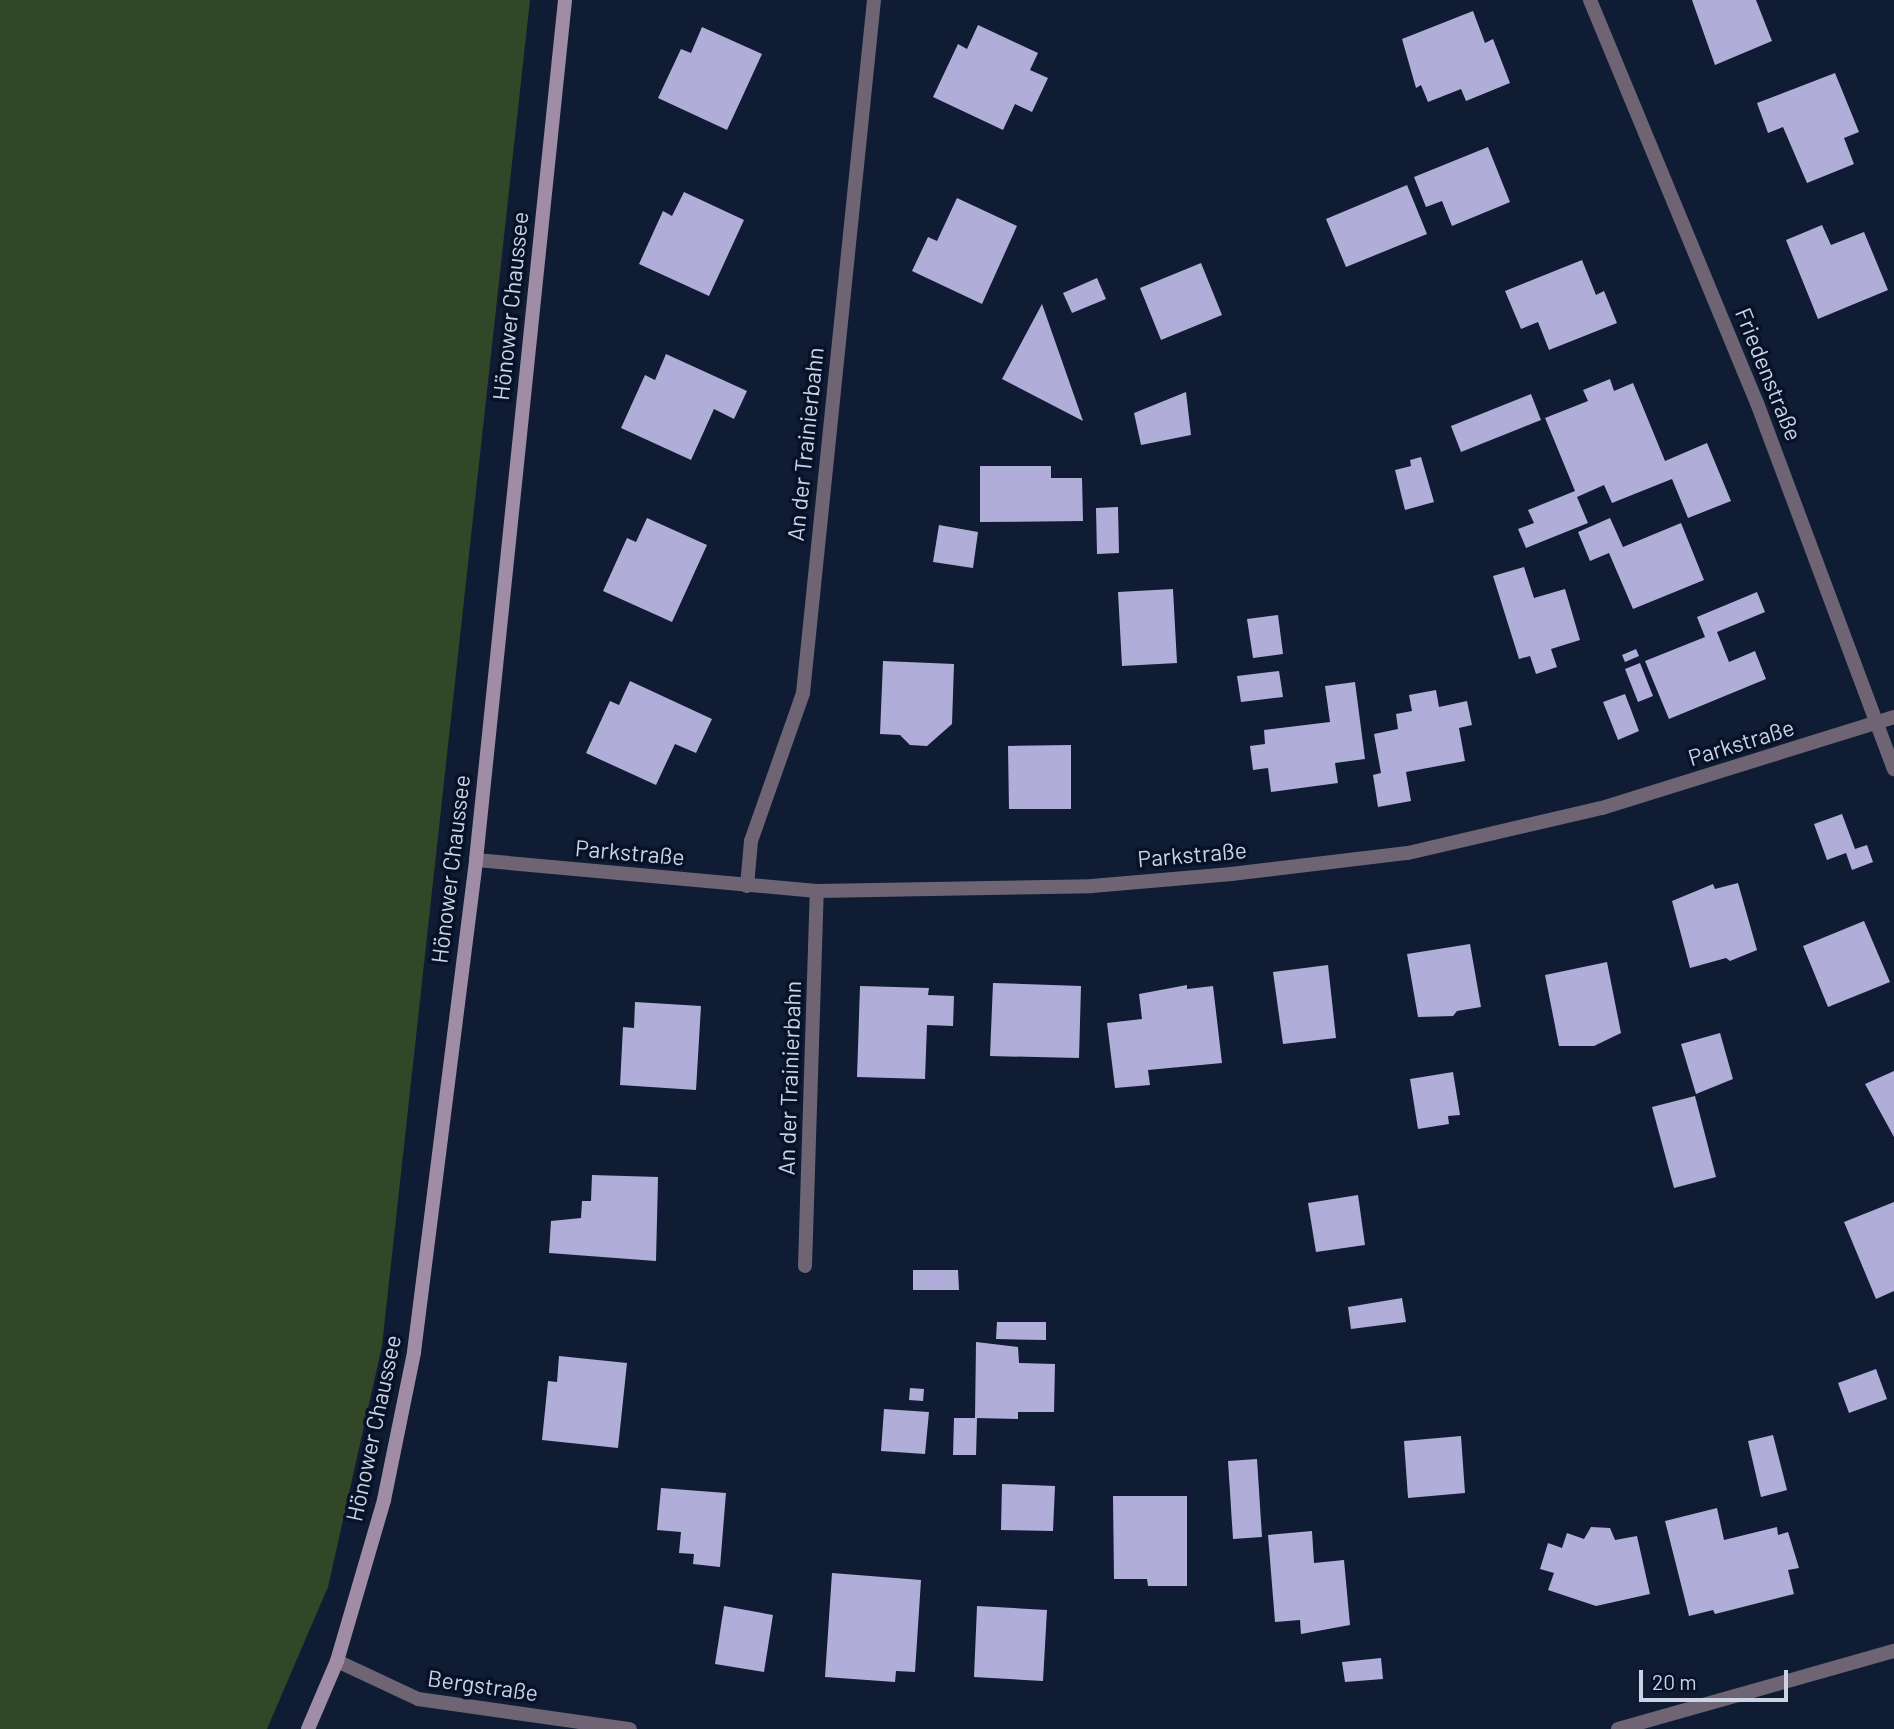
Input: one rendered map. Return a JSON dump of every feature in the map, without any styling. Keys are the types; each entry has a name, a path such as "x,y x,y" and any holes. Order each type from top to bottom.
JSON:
{"main road":[{"name":"Hönower Chaussee","path":"308,1729 337,1661 384,1500 414,1352 476,860 565,0"}],"street":[{"name":"An der Trainierbahn","path":"747,886 751,841 803,694 874,0"},
{"name":"Friedenstraße","path":"1590,0 1757,402 1894,769"},
{"name":"Parkstraße","path":"476,860 817,891 1092,886 1375,859 1602,808 1894,717"},
{"name":"An der Trainierbahn","path":"805,1266 817,891"},
{"path":"1618,1729 1894,1651"},
{"name":"Bergstraße","path":"337,1661 418,1699 630,1729"}],"green space":[{"path":"0,0 530,0 382,1346 328,1587 267,1729 0,1729"}],"building":[{"path":"1692,0 1756,0 1772,41 1715,65"},
{"path":"1473,11 1485,43 1493,39 1510,83 1466,101 1461,89 1428,102 1421,85 1416,88 1402,39"},
{"path":"978,25 1038,53 1030,70 1048,78 1032,112 1015,104 1003,130 933,97 958,44 967,49"},
{"path":"702,27 762,54 727,130 658,98 681,49 691,53"},
{"path":"1835,73 1859,132 1844,138 1854,164 1807,183 1783,127 1768,133 1757,103"},
{"path":"1488,147 1510,202 1452,226 1442,201 1426,207 1414,177"},
{"path":"1407,185 1427,234 1346,267 1326,219"},
{"path":"684,192 744,220 709,296 639,264 663,211 672,216"},
{"path":"957,198 1017,226 982,304 912,271 928,237 937,241"},
{"path":"1822,225 1831,245 1864,232 1888,290 1818,319 1786,240"},
{"path":"1582,260 1596,295 1604,291 1617,323 1549,350 1538,322 1521,329 1505,291"},
{"path":"1201,263 1222,315 1161,340 1140,288"},
{"path":"1097,278 1106,299 1072,313 1063,293"},
{"path":"1042,304 1083,421 1002,379"},
{"path":"666,354 747,391 734,419 714,409 691,460 621,428 645,375 655,380"},
{"path":"1610,379 1614,391 1633,383 1665,461 1707,443 1731,501 1688,518 1672,479 1612,503 1604,485 1577,497 1588,523 1526,548 1518,529 1534,523 1528,510 1575,491 1545,418 1588,401 1583,390"},
{"path":"1186,392 1191,435 1141,445 1134,413"},
{"path":"1531,394 1541,420 1461,452 1451,426"},
{"path":"1421,457 1434,502 1405,510 1395,470 1411,466 1410,460"},
{"path":"980,466 1051,466 1051,478 1082,478 1083,521 980,522"},
{"path":"1118,507 1119,553 1097,554 1096,508"},
{"path":"647,518 707,545 672,622 603,591 627,538 636,542"},
{"path":"1610,518 1623,547 1681,523 1704,580 1633,609 1609,553 1590,561 1578,532"},
{"path":"939,525 978,532 973,568 933,562"},
{"path":"1524,567 1534,598 1565,589 1580,640 1551,649 1557,667 1536,674 1530,656 1519,659 1493,576"},
{"path":"1173,589 1177,663 1122,666 1118,592"},
{"path":"1757,592 1765,612 1717,632 1729,662 1755,651 1766,679 1669,719 1645,661 1705,637 1697,617"},
{"path":"1278,615 1283,654 1253,658 1247,619"},
{"path":"1636,649 1639,656 1625,662 1622,655"},
{"path":"883,661 954,664 952,724 927,746 910,745 900,735 880,734"},
{"path":"1640,663 1653,696 1638,702 1625,669"},
{"path":"1279,671 1283,697 1241,702 1237,676"},
{"path":"630,681 712,719 696,753 675,744 656,785 586,753 610,701 619,705"},
{"path":"1355,682 1365,759 1335,763 1338,783 1271,792 1268,768 1253,770 1250,746 1265,744 1264,730 1330,722 1325,686"},
{"path":"1436,690 1439,707 1467,701 1472,725 1459,728 1465,761 1406,772 1411,801 1378,807 1373,775 1381,773 1374,734 1398,729 1396,714 1412,711 1409,695"},
{"path":"1625,694 1639,731 1618,740 1603,702"},
{"path":"1071,745 1071,809 1009,809 1008,746"},
{"path":"1842,814 1855,849 1867,845 1873,862 1852,870 1846,853 1827,860 1814,824"},
{"path":"1738,883 1757,950 1730,961 1726,958 1690,968 1672,901 1713,884 1715,889"},
{"path":"1864,921 1890,982 1828,1007 1803,946"},
{"path":"1470,944 1481,1007 1457,1011 1453,1016 1418,1017 1407,954"},
{"path":"1607,962 1621,1033 1594,1046 1559,1046 1545,975"},
{"path":"1328,965 1336,1038 1283,1044 1273,972"},
{"path":"993,983 1081,986 1079,1058 990,1056"},
{"path":"1187,985 1187,989 1213,986 1222,1063 1148,1070 1150,1085 1115,1088 1107,1023 1142,1019 1139,994"},
{"path":"860,986 929,988 928,995 954,996 953,1026 927,1025 925,1079 857,1077"},
{"path":"635,1002 701,1006 696,1090 620,1085 623,1027 634,1028"},
{"path":"1720,1033 1733,1079 1696,1094 1681,1044"},
{"path":"1894,1071 1894,1137 1865,1084"},
{"path":"1453,1072 1460,1115 1448,1116 1449,1124 1418,1129 1410,1079"},
{"path":"1695,1096 1716,1177 1674,1188 1652,1107"},
{"path":"592,1175 658,1177 656,1261 549,1253 551,1221 581,1218 582,1201 591,1201"},
{"path":"1358,1195 1365,1245 1316,1252 1308,1203"},
{"path":"1894,1202 1894,1291 1876,1299 1844,1222"},
{"path":"913,1270 958,1270 959,1290 913,1290"},
{"path":"1402,1298 1406,1322 1351,1329 1348,1307"},
{"path":"997,1322 1046,1322 1046,1340 996,1339"},
{"path":"976,1342 1018,1347 1019,1363 1055,1364 1054,1412 1018,1412 1018,1419 975,1418"},
{"path":"559,1356 627,1363 618,1448 542,1440 548,1381 557,1382"},
{"path":"1876,1369 1887,1399 1849,1413 1838,1383"},
{"path":"910,1388 924,1389 923,1401 909,1400"},
{"path":"884,1409 929,1412 925,1454 881,1451"},
{"path":"954,1418 977,1418 976,1455 953,1455"},
{"path":"1773,1435 1787,1490 1761,1497 1748,1441"},
{"path":"1461,1436 1465,1493 1408,1498 1404,1441"},
{"path":"1257,1459 1262,1537 1233,1539 1228,1461"},
{"path":"1002,1484 1055,1486 1053,1531 1001,1530"},
{"path":"661,1488 726,1493 720,1567 693,1564 694,1554 679,1553 681,1532 657,1530"},
{"path":"1113,1496 1187,1496 1187,1586 1148,1586 1147,1579 1114,1579"},
{"path":"1717,1508 1724,1540 1777,1527 1778,1535 1788,1532 1799,1568 1788,1570 1794,1594 1715,1614 1713,1610 1689,1616 1665,1521"},
{"path":"1591,1527 1610,1528 1615,1540 1637,1536 1650,1594 1596,1606 1548,1590 1554,1573 1540,1569 1548,1543 1562,1548 1567,1533 1584,1539"},
{"path":"1312,1531 1314,1563 1344,1560 1350,1625 1301,1634 1300,1620 1275,1622 1268,1535"},
{"path":"832,1573 921,1580 915,1672 896,1671 895,1682 825,1677"},
{"path":"724,1606 773,1615 764,1672 715,1664"},
{"path":"977,1606 1047,1610 1043,1681 974,1677"},
{"path":"1381,1658 1383,1679 1345,1682 1342,1662"}]}
